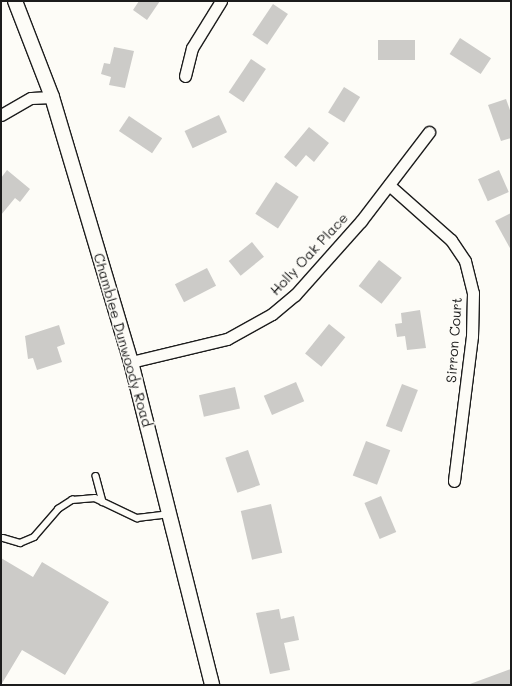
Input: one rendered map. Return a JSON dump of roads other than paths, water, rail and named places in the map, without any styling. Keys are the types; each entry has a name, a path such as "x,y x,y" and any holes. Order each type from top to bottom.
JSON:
{"street":[{"name":"Chamblee Dunwoody Road","path":"15,1 52,97 131,362 212,685"},
{"path":"185,76 192,48 221,1"},
{"path":"1,115 31,98 52,97"},
{"name":"Holly Oak Place","path":"131,362 227,339 272,314 295,295 389,185 429,132"},
{"name":"Sirron Court","path":"389,185 451,240 465,261 473,293 472,336 454,481"}],"lane":[{"path":"96,476 103,502"},
{"path":"3,538 20,543 34,537 58,508 72,500 95,498 137,518 170,514"}]}
